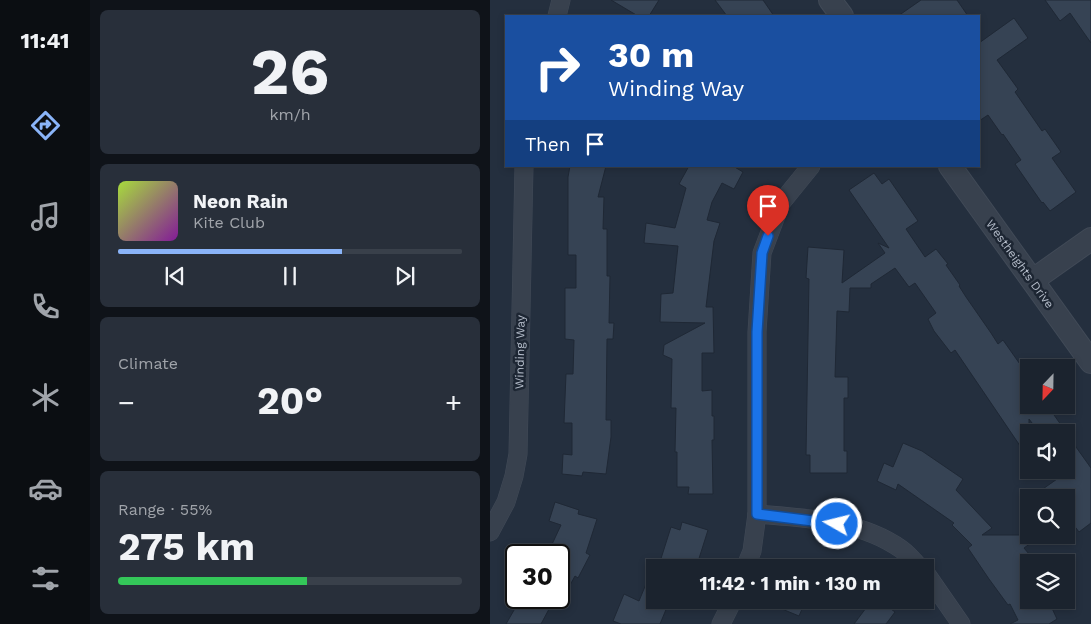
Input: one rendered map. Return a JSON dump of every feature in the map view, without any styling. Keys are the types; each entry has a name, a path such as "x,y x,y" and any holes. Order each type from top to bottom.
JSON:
{"street":[{"path":"557,15 561,0"},
{"path":"830,0 841,15"},
{"name":"Winding Way","path":"490,532 506,502 518,454 524,167"},
{"path":"749,559 752,551 757,514 757,332 762,253 781,203 811,167"},
{"name":"Westheights Drive","path":"951,167 1091,362"},
{"path":"1033,280 1091,239"},
{"path":"757,514 837,524 872,533 902,549 911,559"},
{"path":"934,585 961,624"},
{"path":"721,624 728,609"}],"building":[{"path":"611,0 659,0 650,15 636,15"},
{"path":"715,0 763,0 773,15 726,15"},
{"path":"921,0 957,0 967,15 899,15"},
{"path":"1045,0 1091,0 1091,43 1070,13 1060,21"},
{"path":"1014,18 1028,38 997,60 1018,89 1015,92 1042,131 1045,129 1061,152 1052,158 1076,192 1050,211 1042,203 1015,164 1021,160 1003,134 988,115 980,120 980,42"},
{"path":"570,167 606,167 598,197 604,197 603,229 607,229 607,276 610,276 609,323 614,323 613,339 607,339 606,420 611,420 611,437 606,474 583,472 582,476 562,474 563,454 572,455 572,423 564,423 566,374 573,374 574,340 565,339 565,288 576,288 576,255 568,255 568,177"},
{"path":"688,167 735,167 743,172 734,189 722,183 712,202 707,220 720,223 714,241 706,307 713,307 714,353 702,353 702,391 712,390 712,416 714,416 714,440 712,440 713,494 688,494 689,487 677,487 677,452 675,452 676,408 671,408 672,359 663,355 664,345 705,323 660,322 661,294 673,293 678,246 644,243 646,223 675,228 686,188 679,184"},
{"path":"874,173 882,184 889,179 918,221 906,229 925,257 936,249 948,264 946,265 959,286 998,344 1003,340 1020,364 1020,414 1053,414 1060,424 1033,424 1029,419 1029,424 1020,424 1020,446 955,350 951,353 934,331 928,319 936,313 915,283 909,287 895,268 871,284 871,288 850,288 849,312 837,311 835,377 848,377 848,398 844,398 844,451 847,451 847,473 810,473 810,455 806,455 809,279 806,278 808,247 844,250 842,283 885,253 878,243 889,248 849,190"},
{"path":"903,443 922,451 963,479 956,490 992,528 982,535 1020,535 1020,544 1030,544 1024,548 1029,554 1020,554 1020,609 1052,609 1057,619 1049,624 1010,624 1018,620 1010,604 1008,605 989,579 968,548 972,545 952,525 954,523 898,484 896,490 877,481 884,463 893,467"},
{"path":"1075,446 1091,468 1091,523 1079,532 1075,527 1075,489 1043,489 1057,479 1075,479"},
{"path":"555,502 579,510 578,514 597,519 586,553 590,555 578,578 575,576 570,585 570,544 552,544 561,525 549,521"},
{"path":"682,522 708,530 699,559 661,559 671,527 680,530"},
{"path":"646,584 646,609 666,609 660,624 621,624 613,621 624,594 639,601"},
{"path":"515,609 549,609 541,624 506,624"},
{"path":"782,609 802,609 799,616"},
{"path":"865,609 891,609 895,612 886,624 854,624"}],"route":[{"path":"768,236 762,253 757,332 757,514 837,524"}]}
